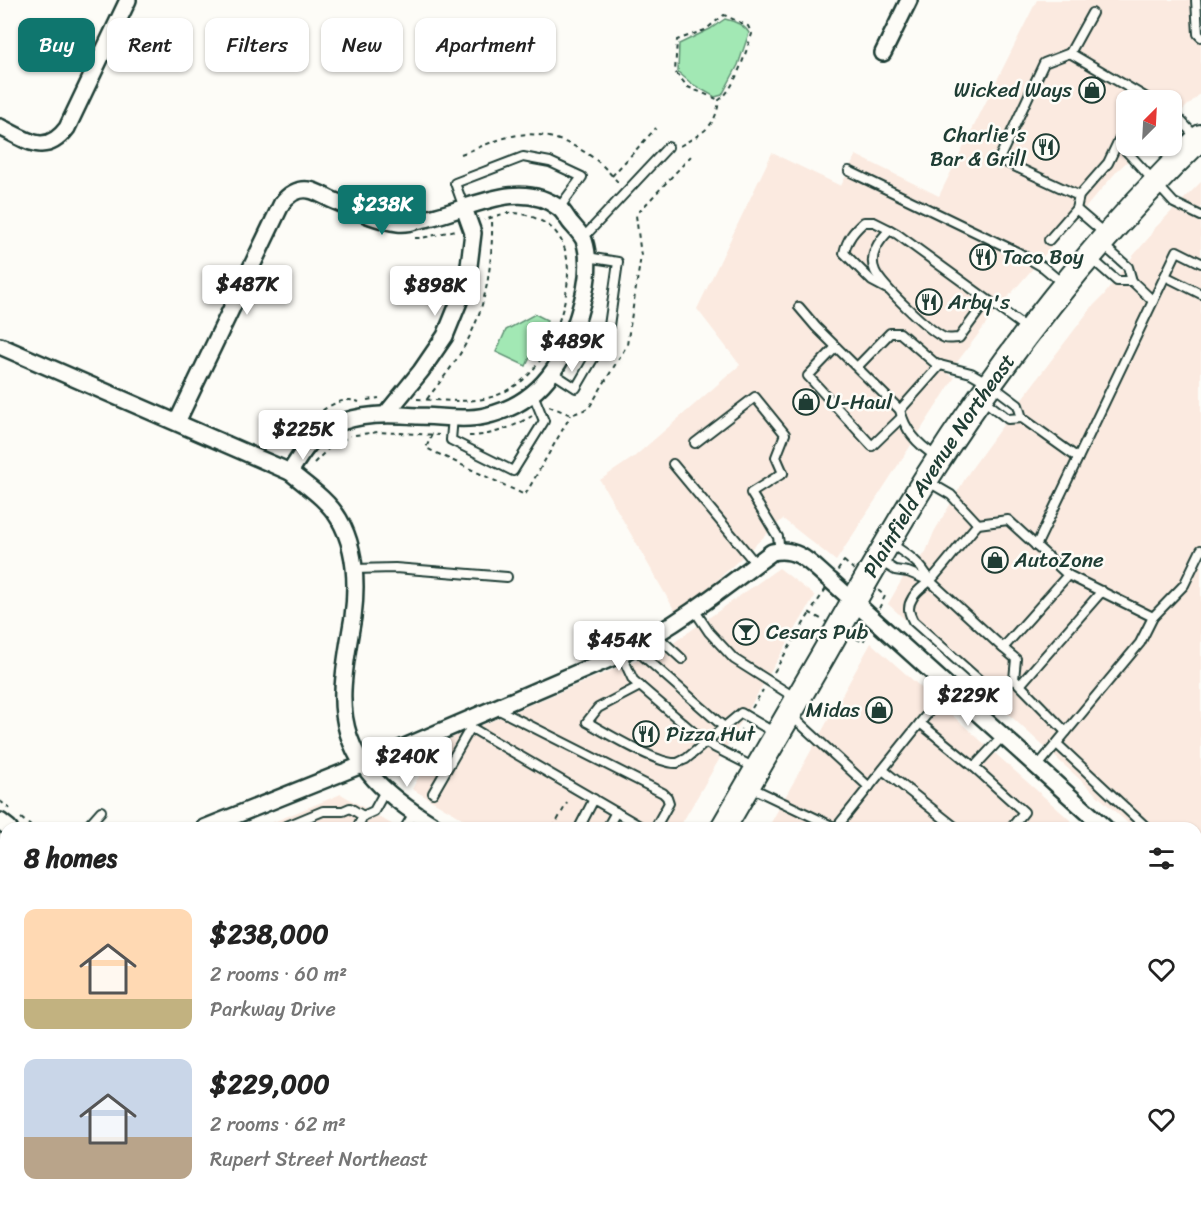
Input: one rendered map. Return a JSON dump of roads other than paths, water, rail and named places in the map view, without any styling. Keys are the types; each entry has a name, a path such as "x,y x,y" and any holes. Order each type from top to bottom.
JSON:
{"main road":[{"name":"Plainfield Avenue Northeast","path":"726,822 925,480 985,391 1099,245 1200,138"}],"street":[{"path":"0,128 32,142 49,144 59,138 67,128 128,0"},
{"path":"884,53 909,0"},
{"path":"177,422 287,196 296,191 308,189 369,216 400,224 437,218 496,196 515,195 540,198 559,208 583,238 587,257 586,283 579,318 553,373 533,394 509,409 483,417 386,414 354,418 331,426 311,441 290,472"},
{"path":"386,414 421,371 445,336 467,282 473,233 464,208"},
{"path":"0,346 290,472 319,495 339,519 350,545 354,569 356,593 343,690 346,729 362,765 385,791 428,822"},
{"path":"231,822 362,765 466,724 495,707 627,650 695,611 772,552 780,550 789,550 803,558 854,601 1098,822"}],"lane":[{"path":"1196,0 1198,34 1201,37"},
{"path":"1079,196 999,159 1044,63 1070,53 1092,13"},
{"path":"1070,53 1127,90"},
{"path":"1182,122 1200,138"},
{"path":"1049,240 1076,209 1079,196 1108,164 1116,146"},
{"path":"583,238 668,147"},
{"path":"1131,156 1174,203 1201,216"},
{"path":"464,208 455,183 523,157 550,162 582,177 559,208"},
{"path":"849,171 1017,252 1043,267 1065,286"},
{"path":"1076,209 1099,245 1117,281 1132,281"},
{"path":"891,291 872,281 844,253 855,230 864,222 874,222 897,234 1030,331"},
{"path":"890,230 877,246 873,258 875,272 917,317 946,339 959,338 987,300"},
{"path":"1099,245 1128,267 1132,281 1153,301"},
{"path":"1036,546 1177,251 1201,263"},
{"path":"553,373 576,388 608,333 618,262 587,257"},
{"path":"1165,276 1201,294"},
{"path":"799,307 901,413 903,424 922,448 939,458"},
{"path":"857,367 890,333 895,332 940,365 971,373 1008,418 1022,418 1078,458"},
{"path":"836,347 808,376 872,446 940,365"},
{"path":"985,391 1018,405 1022,418"},
{"path":"453,417 451,440 513,471 544,421 533,394"},
{"path":"695,443 755,397 785,434 776,457 783,473 751,493 778,537 780,550"},
{"path":"673,464 756,564"},
{"path":"925,480 951,495 978,524"},
{"path":"1102,591 1017,682 1001,690 988,688 913,621 909,614 911,600 917,591 930,581 978,524 1008,520 1068,575 1102,591 1153,617"},
{"path":"1036,768 1140,643 1153,617 1184,585 1201,550"},
{"path":"883,551 895,570 908,572 930,581"},
{"path":"883,551 906,553 924,569 930,581 1016,659 1017,682 1066,732"},
{"path":"354,569 394,567 507,578"},
{"path":"1003,648 1068,575"},
{"path":"695,611 709,632 734,659 764,679 788,716 869,787"},
{"path":"656,635 682,659"},
{"path":"627,650 724,727"},
{"path":"627,650 633,680 706,742 752,777 826,822"},
{"path":"640,686 597,708 587,722 626,744 662,760 676,763 686,759 741,713 788,716"},
{"path":"841,822 949,687"},
{"path":"495,707 663,793 669,803 658,822"},
{"path":"920,723 1024,812 1016,822"},
{"path":"432,793 466,724 633,822"},
{"path":"974,767 1003,736"},
{"path":"1057,744 1141,822"},
{"path":"884,770 949,822"},
{"path":"360,822 363,816 374,811 385,791"},
{"path":"582,822 594,799"},
{"path":"297,822 324,811 343,811 350,808 363,816"},
{"path":"91,822 101,811"},
{"path":"610,822 616,812"},
{"path":"409,822 414,813"}],"place":[{"name":"Wicked Ways","path":"1092,90"},
{"name":"Charlie's Bar & Grill","path":"1046,147"},
{"name":"Taco Boy","path":"983,257"},
{"name":"Arby's","path":"929,302"},
{"name":"U-Haul","path":"806,402"},
{"name":"AutoZone","path":"995,560"},
{"name":"Cesars Pub","path":"746,632"},
{"name":"Midas","path":"879,710"},
{"name":"Pizza Hut","path":"646,734"}]}
